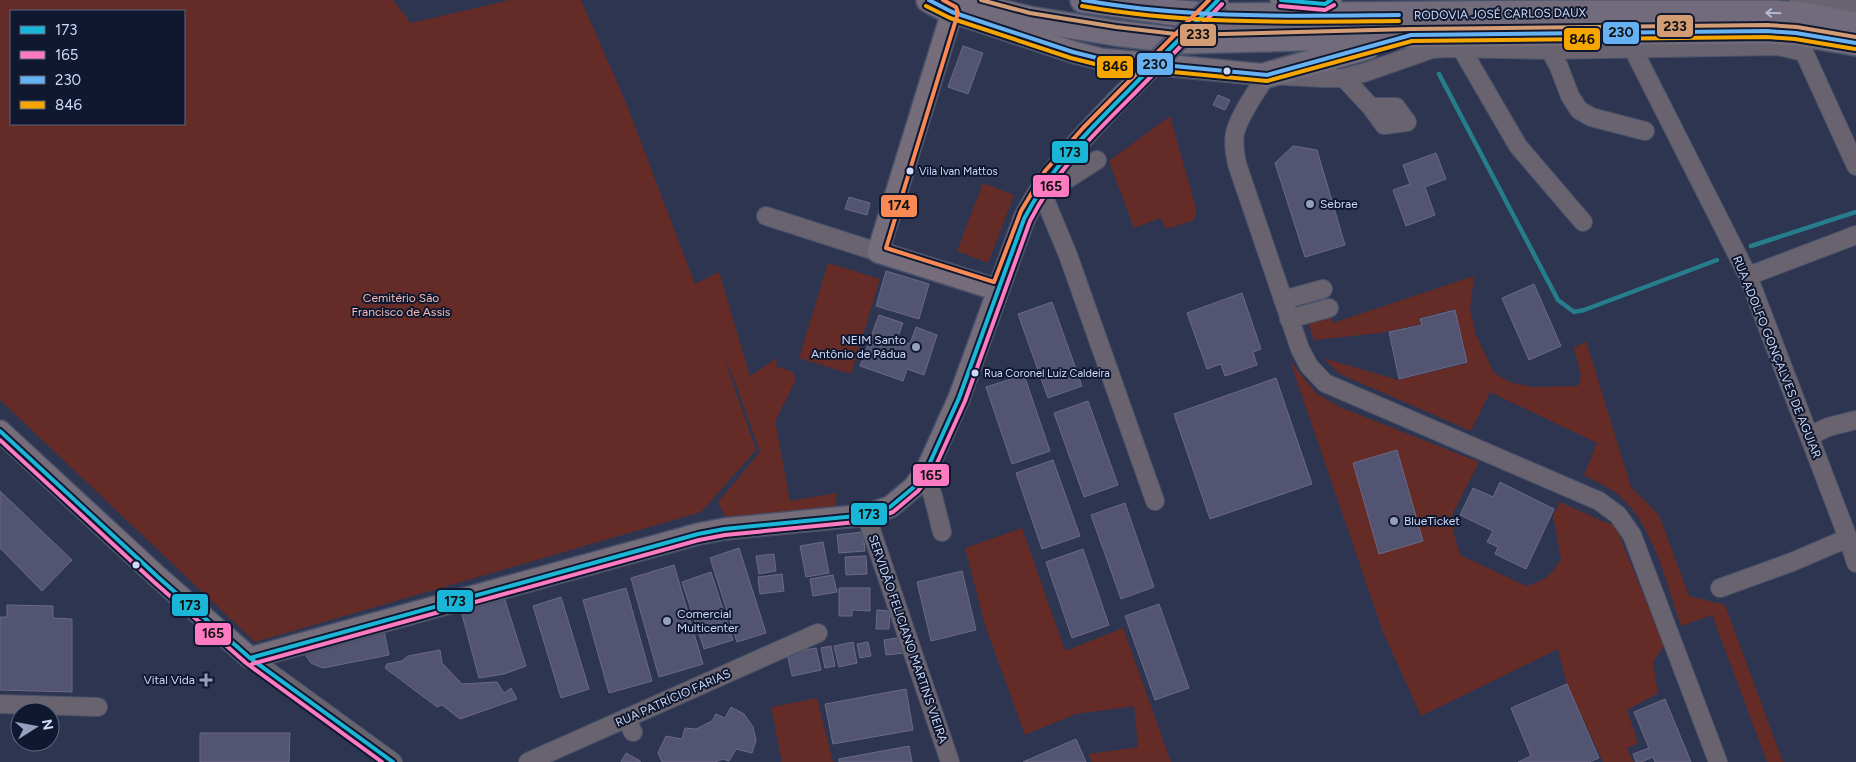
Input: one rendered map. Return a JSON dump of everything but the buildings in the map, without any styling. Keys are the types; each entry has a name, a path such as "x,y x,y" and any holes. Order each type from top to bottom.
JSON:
{"highway":[{"name":"RODOVIA JOSÉ CARLOS DAUX","path":"929,0 1114,33 1184,41 1411,35 1767,32 1796,33 1856,43"},
{"name":"RODOVIA JOSÉ CARLOS DAUX","path":"1083,0 1167,12 1219,16 1775,13 1803,15 1856,25"},
{"path":"1434,0 1464,15"},
{"path":"1328,2 1358,15"},
{"path":"1267,75 1411,35"}],"main road":[{"path":"0,431 250,658 698,534 724,529 866,515 890,506 914,488 924,474 959,398 1024,219 1032,202 1072,149 1218,0"},
{"path":"1281,0 1328,2"},
{"path":"998,290 878,252 956,6 1074,52 1101,59 1267,75"}],"street":[{"path":"1564,13 1605,3 1635,0"},
{"path":"1799,0 1856,9"},
{"path":"1718,762 1632,535 1618,515 1599,501 1326,383 1309,366 1300,349 1237,164 1234,151 1235,132 1251,100 1267,75 1344,78 1432,49 1550,50 1778,46 1804,52 1856,166"},
{"path":"1461,48 1518,146 1583,222"},
{"name":"RUA ADOLFO GONÇALVES DE AGUIAR","path":"1633,49 1748,276 1856,563"},
{"path":"1550,50 1559,66 1570,96 1579,110 1591,117 1645,131"},
{"path":"1344,78 1371,107"},
{"path":"1096,160 1069,178 1041,190 1068,255 1155,501"},
{"path":"766,216 878,252"},
{"path":"1748,276 1856,235"},
{"path":"1283,300 1323,289"},
{"path":"1290,319 1328,308"},
{"path":"1809,436 1828,427 1856,420"},
{"path":"924,474 933,496 942,532"},
{"name":"SERVIDÃO FELICIANO MARTINS VIEIRA","path":"866,515 950,762"},
{"path":"1720,588 1792,562 1848,538"},
{"name":"RUA PATRÍCIO FARIAS","path":"528,762 630,725 818,633"},
{"path":"250,658 393,762"},
{"path":"0,704 98,707"}],"green space":[{"name":"Cemitério São Francisco de Assis","path":"0,0 393,0 411,23 510,0 581,0 626,103 695,284 719,272 750,376 777,358 776,366 793,372 796,380 775,421 790,501 837,493 835,507 727,520 718,502 760,452 737,387 722,352 756,450 701,512 255,642 0,400"},
{"path":"1170,116 1196,208 1196,215 1192,221 1166,229 1161,218 1134,228 1109,161"},
{"path":"983,183 1014,195 988,263 957,251"},
{"path":"828,263 880,279 851,374 799,358"},
{"path":"1474,276 1470,310 1476,335 1494,373 1510,382 1531,387 1578,386 1581,375 1574,348 1586,341 1631,487 1659,515 1689,596 1725,605 1783,762 1767,762 1712,615 1681,626 1658,557 1643,525 1621,497 1609,488 1584,475 1597,443 1490,392 1471,431 1340,374 1323,358 1398,380 1468,363 1455,309 1420,318 1421,324 1380,333 1314,340 1307,320 1330,313 1333,323"},
{"path":"1290,361 1317,394 1342,408 1479,462 1452,515 1454,534 1460,555 1526,586 1547,577 1561,559 1553,515 1560,502 1615,525 1664,645 1653,662 1658,693 1627,710 1638,743 1627,748 1633,762 1603,762 1567,684 1558,649 1421,716 1383,632"},
{"path":"1022,528 1065,651 1123,628 1171,762 1092,762 1089,754 1138,747 1134,706 1076,714 1025,735 986,628 965,548"},
{"path":"817,698 833,762 782,762 771,707"}],"waterway":[{"path":"1439,74 1558,300 1574,312 1584,310 1717,260"},
{"path":"1751,246 1856,212"}],"transit line":[{"name":"230","path":"929,0 952,12 1073,52 1101,59 1267,75 1411,35 1767,31 1796,33 1856,43"},
{"name":"174","path":"943,0 956,7 958,13 886,248 994,282 1021,211 1045,171 1083,128 1209,0"},
{"name":"233","path":"981,0 1030,13 1116,27 1184,35 1411,29 1767,25 1797,27 1856,37"},
{"name":"230","path":"1083,0 1162,10 1241,15 1399,15"},
{"name":"173","path":"250,658 698,534 724,529 866,515 890,507 914,487 927,469 959,398 1024,219 1034,201 1057,168 1084,136 1218,0"},
{"name":"173","path":"1281,0 1325,4 1331,0"},
{"name":"165","path":"252,664 699,540 725,535 867,521 893,512 918,491 933,472 965,401 1030,221 1040,203 1075,155 1222,4"},
{"name":"165","path":"1280,6 1325,10 1334,5"},
{"name":"846","path":"926,6 950,18 1071,58 1099,65 1267,81 1412,41 1767,37 1795,39 1855,49"},
{"name":"846","path":"1082,6 1161,16 1240,21 1399,21"},
{"name":"173","path":"0,431 158,577 250,658 393,762"},
{"name":"165","path":"0,440 154,582 246,663 382,762"}],"place":[{"name":"Vila Ivan Mattos","path":"910,171"},
{"name":"Sebrae","path":"1310,204"},
{"name":"NEIM Santo Antônio de Pádua","path":"916,347"},
{"name":"Rua Coronel Luiz Caldeira","path":"975,373"},
{"name":"BlueTicket","path":"1394,521"},
{"name":"Comercial Multicenter","path":"667,621"},
{"name":"Vital Vida","path":"206,680"}]}
